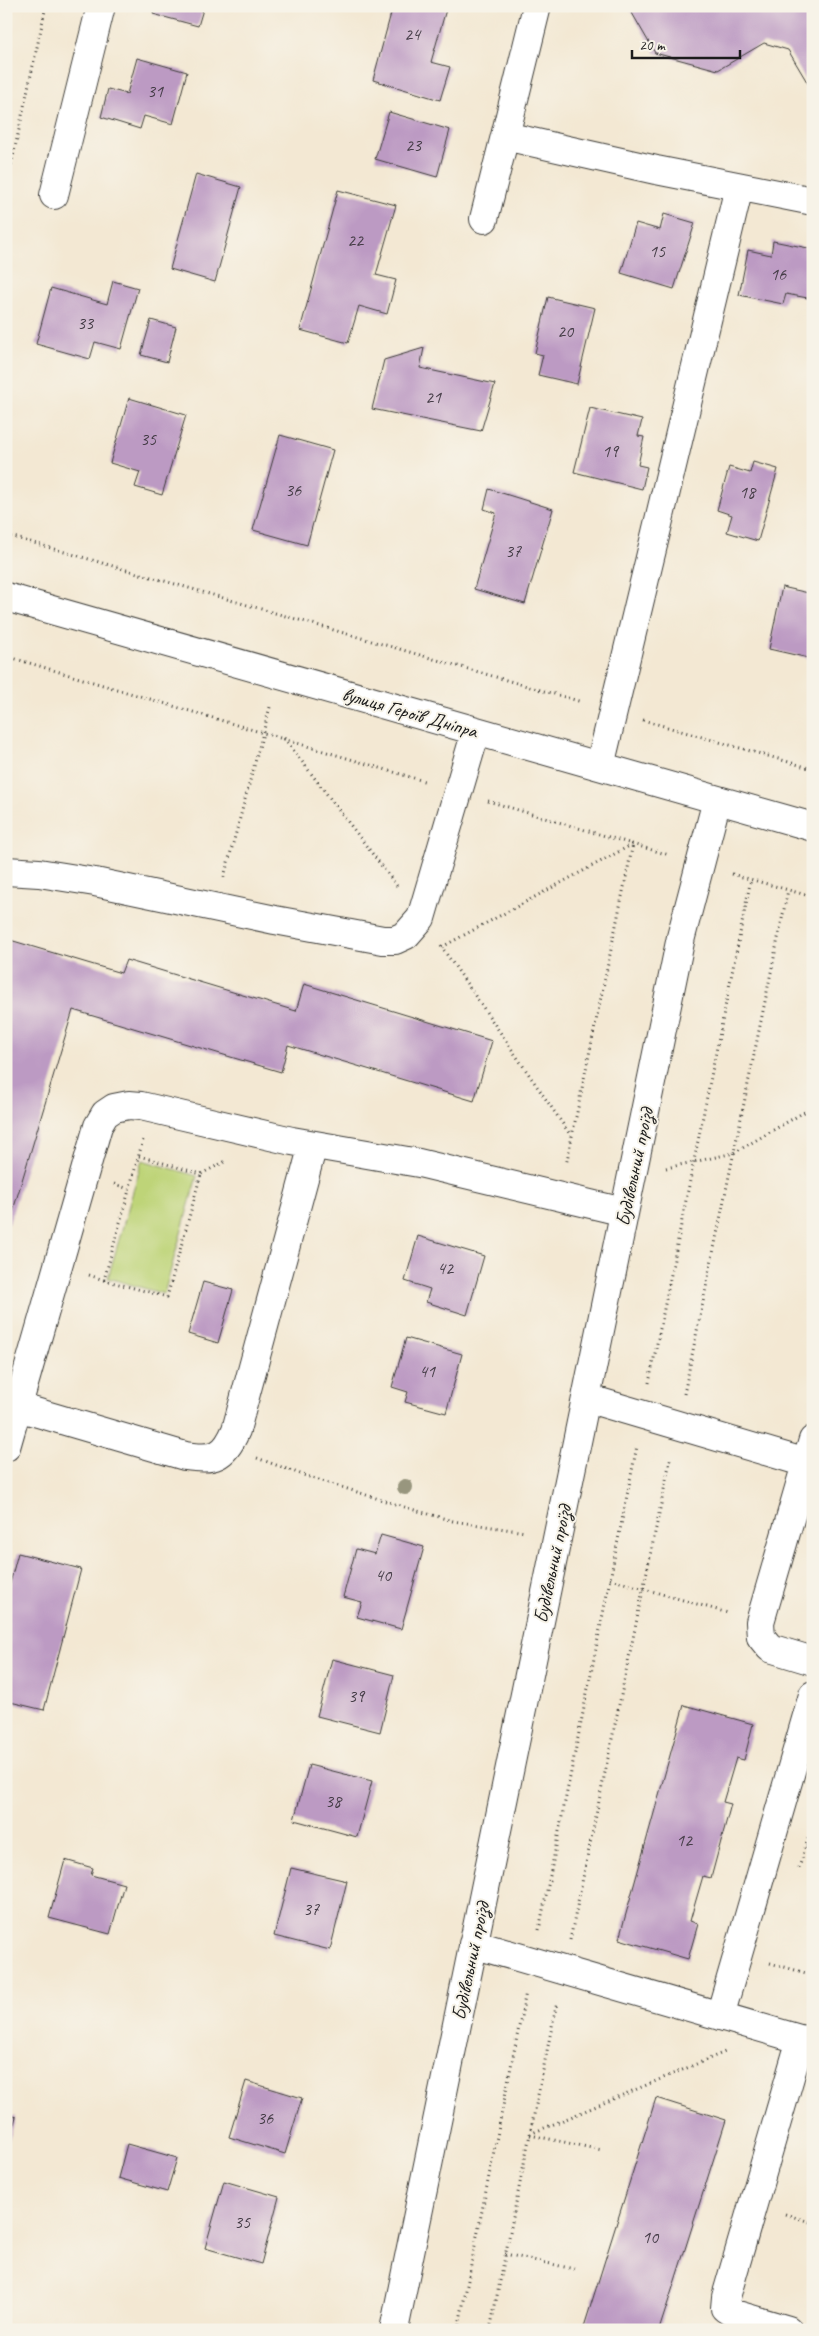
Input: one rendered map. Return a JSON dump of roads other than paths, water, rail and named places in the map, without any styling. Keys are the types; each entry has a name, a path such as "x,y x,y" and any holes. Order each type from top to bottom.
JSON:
{"street":[{"path":"54,195 101,6"},
{"path":"484,218 537,6"},
{"path":"505,136 739,187 813,201"},
{"path":"600,766 739,187"},
{"name":"вулиця Героїв Дніпра","path":"6,597 813,827"},
{"path":"6,871 39,873 95,882 216,908 374,938 395,940 406,935 421,918 476,731"},
{"name":"Будівельний проїзд","path":"394,2330 683,929 717,800"},
{"path":"6,1447 98,1126 105,1114 114,1108 129,1105 153,1108 313,1146 420,1163 624,1212"},
{"path":"18,1407 185,1456 209,1459 221,1454 230,1445 245,1398 313,1146"},
{"path":"586,1398 677,1425 810,1456 760,1622 761,1637 770,1648 813,1660"},
{"path":"720,2016 813,1696"},
{"path":"473,1944 807,2041 726,2297 725,2308 734,2314 788,2330"}]}
